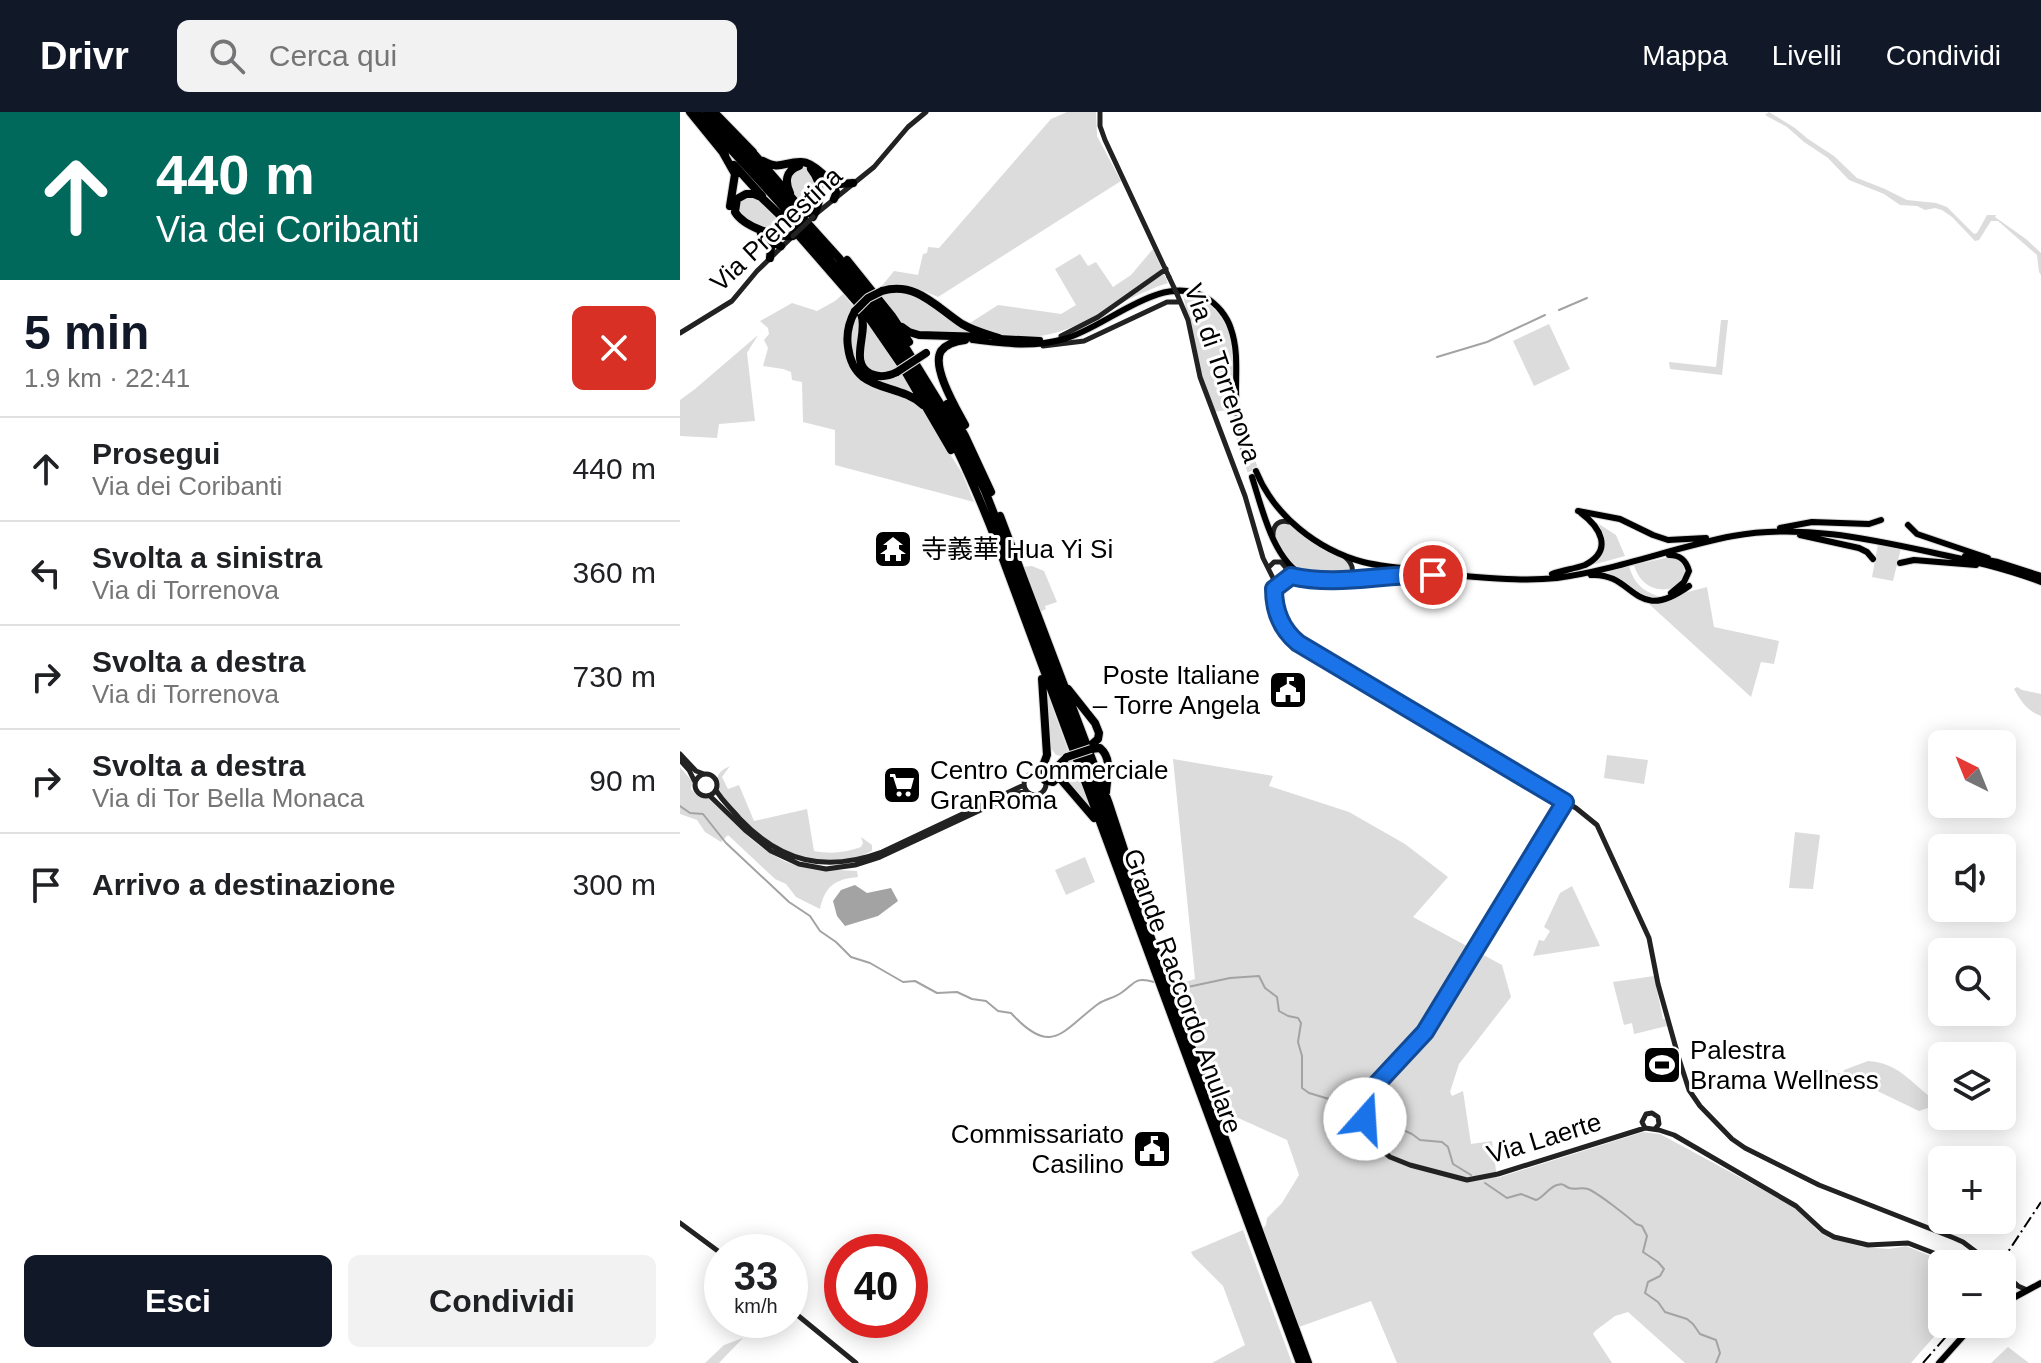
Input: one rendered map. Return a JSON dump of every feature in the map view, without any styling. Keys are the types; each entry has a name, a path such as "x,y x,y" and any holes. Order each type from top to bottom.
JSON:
{"highway":[{"path":"690,112 771,207"},
{"name":"Grande Raccordo Anulare","path":"697,112 831,260 873,313 931,400 973,484 1300,1363"},
{"name":"Grande Raccordo Anulare","path":"707,112 839,258 901,340 944,410 985,491 1308,1363"},
{"path":"714,112 764,162 773,166 809,163 829,181 835,191 834,199 819,186"},
{"path":"749,148 906,331 999,338"},
{"path":"722,151 735,174 730,207 732,216 740,225 781,240 781,246"},
{"path":"802,210 788,189 786,179 788,173 798,166 814,172 819,186 820,199 813,217"},
{"path":"829,181 853,183"},
{"path":"793,236 772,237 743,222 734,210 738,198 750,193 761,197 804,240 853,299 893,352 973,484"},
{"path":"770,258 772,237"},
{"path":"934,420 916,399 871,383 853,366 847,337 855,311 868,298 898,288 919,293 961,323 999,338"},
{"path":"853,299 864,324 859,355 868,373 890,375 947,342 965,340"},
{"path":"892,316 947,403 981,469"},
{"path":"965,340 945,347 940,354 943,379 1012,546 1109,804 1140,909"},
{"path":"1039,658 1047,752 1041,777"},
{"path":"1055,661 1070,691 1097,725 1098,739 1091,748"},
{"path":"1041,777 1049,766 1067,756 1091,748 1102,749 1107,757 1106,790 1109,804"},
{"path":"1067,756 1058,767 1058,777 1089,811 1106,841"},
{"path":"1041,777 1053,782 1058,777"}],"main road":[{"path":"965,340 1022,345 1050,343 1077,335 1161,292 1188,291 1203,296 1222,311 1233,334 1237,413 1240,434 1248,455 1241,417 1239,349 1235,330 1224,308 1207,294 1182,286 1159,289 1089,326 1061,336 1030,340 999,338"},
{"path":"1626,561 1546,579 1415,574 1316,580 1292,567 1276,545 1254,474 1294,524 1310,537 1363,562 1389,567 1512,576 1552,574 1642,558 1676,556 1687,564 1689,571 1687,579 1671,593"},
{"path":"1552,574 1585,565 1600,551 1602,539 1598,529 1578,511 1619,519 1668,540 1706,538"},
{"path":"1653,557 1726,538 1812,522 1869,524 1881,520"},
{"path":"1908,525 1917,534 1970,550 2041,582"},
{"path":"1780,530 1857,548 1873,559"},
{"path":"1642,558 1706,538 1743,531 1844,531 2041,576"},
{"path":"1900,563 1916,560 1999,565"},
{"path":"1579,574 1607,576 1639,597 1651,601 1668,598 1689,586"},
{"path":"2016,1296 2041,1283"},
{"path":"1939,1363 1961,1338"}],"street":[{"name":"Via Prenestina","path":"680,333 732,301 781,246 877,163 905,130 926,112"},
{"name":"Via di Torrenova","path":"1100,112 1100,127 1105,140 1182,304 1201,380 1278,576"},
{"path":"1061,336 1100,316 1166,269"},
{"path":"1022,345 1036,347 1084,341 1167,302 1182,304"},
{"path":"1273,536 1274,528 1281,521 1294,524"},
{"path":"1271,563 1278,555 1276,545"},
{"path":"1339,581 1353,572 1343,555"},
{"path":"1271,563 1281,562 1285,565 1274,589 1275,612"},
{"path":"1278,576 1294,573 1303,579"},
{"path":"1278,576 1272,604 1289,634 1298,643 1585,814 1596,824 1650,941 1667,1021 1691,1093 1733,1140 1819,1185 1954,1238 1973,1250"},
{"path":"1274,589 1289,576 1316,580"},
{"path":"680,757 700,795 710,796 766,848 789,860 815,868 838,868 866,862 1025,788"},
{"path":"680,757 696,771 716,780 716,790 721,797 759,837 781,851 806,861 832,863 858,860 927,834"},
{"path":"695,783 705,775"},
{"path":"1027,776 1041,777 1045,786 1041,793 1033,795 1025,788 1027,776"},
{"path":"710,796 716,790"},
{"name":"Via Laerte","path":"1565,802 1423,1035 1372,1089 1366,1103 1365,1122 1377,1147 1394,1159 1470,1180 1645,1128"},
{"path":"1674,1135 1645,1128 1642,1120 1646,1114 1657,1115 1659,1122 1674,1135 1796,1206 1834,1237 1874,1245 1908,1243 1928,1251"},
{"name":"Via Laerte","path":"1633,1132 1642,1120"},
{"path":"1655,1129 1659,1122"},
{"path":"680,1223 704,1241"},
{"path":"2016,1284 2028,1290"},
{"path":"808,1324 856,1363"}],"shaded area":[{"path":"1067,112 1096,112 1097,136 1121,181 938,297 910,287 881,287 894,271 918,275 928,247 939,248 1051,119"},
{"path":"1769,112 1834,156 1857,178 1907,200 1947,207 1974,234 1987,215 1996,215 2041,253 2041,275 2037,255 1998,221 1991,221 1979,240 1975,241 1942,210 1900,205 1884,194 1849,180 1828,158 1787,127 1765,115"},
{"path":"802,167 809,168 817,191 816,203 809,214 790,186 791,174"},
{"path":"756,196 792,232 782,233 740,217 737,205 741,198"},
{"path":"1153,249 1168,283 1086,321 1046,335 1023,337 998,335 970,323 998,305 1061,314 1076,305 1055,269 1080,254 1088,266 1096,262 1113,287 1131,275"},
{"path":"906,291 980,335 922,333 904,326 878,295"},
{"path":"843,294 854,307 844,326 843,341 844,353 851,368 919,405 962,473 974,502 835,465 835,430 803,422 802,382 792,380 791,372 763,366 768,348 764,340 769,334 768,328 760,321 792,303 817,311"},
{"path":"1183,294 1202,300 1215,310 1230,338 1235,407 1229,410 1212,412 1197,367"},
{"path":"858,311 861,316 857,351 867,373 902,372 919,398 886,387 857,367 849,337"},
{"path":"865,318 899,367 885,374 870,371 862,359"},
{"path":"1721,320 1728,320 1722,375 1670,369 1669,362 1716,367"},
{"path":"1549,324 1570,369 1534,386 1513,341"},
{"path":"758,335 747,353 755,421 719,424 717,438 680,436 680,400"},
{"path":"1287,522 1316,544 1350,562 1351,572 1340,578 1327,579 1308,575 1296,568 1276,538 1279,525"},
{"path":"1599,524 1616,535 1625,556 1592,565 1604,542"},
{"path":"1878,544 1901,548 1893,581 1872,577"},
{"path":"1670,557 1679,559 1684,569 1683,578 1670,589 1649,586 1640,578 1634,565"},
{"path":"1032,566 1044,571 1057,602 1045,606 1046,609 1040,612 1023,567"},
{"path":"1629,566 1640,586 1661,597 1639,594 1606,572"},
{"path":"1707,587 1714,627 1779,641 1774,664 1761,662 1751,697 1649,604 1664,603"},
{"path":"2017,687 2041,694 2041,716 2025,705 2014,689"},
{"path":"1046,690 1069,753 1061,756 1050,747"},
{"path":"1607,755 1648,760 1644,784 1604,778"},
{"path":"1071,758 1090,807 1089,808 1059,770"},
{"path":"1173,759 1273,776 1269,786 1349,812 1405,844 1448,877 1413,917 1502,965 1511,997 1459,1064 1450,1092 1452,1096 1463,1091 1471,1144 1492,1141 1497,1178 1643,1132 1660,1134 1799,1210 1829,1238 1863,1247 1889,1249 1906,1246 1928,1255 1928,1338 1933,1338 1911,1363 1685,1363 1628,1312 1615,1316 1593,1334 1612,1363 1397,1363 1371,1301 1288,1331 1254,1240 1299,1175 1287,1140 1205,1105 1158,990 1195,979"},
{"path":"730,766 722,777 728,789 739,785 754,821 807,809 814,851 855,849 863,843 861,837 872,845 872,851 836,861 817,861 789,853 762,836 726,801 717,779"},
{"path":"680,767 692,781 691,789 699,797 710,797 739,828 775,856 800,866 857,871 858,877 832,885 820,909 796,897 786,884 775,879 728,835 721,842 705,832 697,820 680,814"},
{"path":"1795,832 1820,835 1813,889 1789,888"},
{"path":"1085,857 1095,882 1066,895 1055,870"},
{"path":"855,885 867,893 891,888 898,901 878,916 845,926 837,916 833,901 841,890"},
{"path":"1572,886 1600,946 1533,956 1539,940 1544,941 1550,931 1544,927 1560,893"},
{"path":"1654,976 1667,1026 1634,1034 1632,1023 1624,1025 1613,982"},
{"path":"1868,1061 1888,1065 1928,1095 1928,1108 1919,1111 1869,1087 1866,1082 1823,1081 1821,1078 1823,1070 1843,1073"},
{"path":"1243,1230 1292,1363 1212,1363 1245,1345 1223,1286 1191,1252"},
{"path":"743,1338 719,1363 705,1363 724,1345"},
{"path":"2008,1347 2029,1363 1991,1363"}],"waterway":[{"path":"1559,310 1587,298"},
{"path":"1437,357 1487,342 1545,315"},
{"path":"680,806 690,813 703,814 726,843 789,902 810,916 820,931 851,957 870,963 903,982 915,981 937,993 957,992 986,1001 998,1011 1011,1013 1037,1034 1056,1036 1098,1004 1118,995 1135,982 1154,982"},
{"path":"1174,987 1259,976 1265,988 1277,997 1279,1011 1298,1018 1301,1023 1298,1042 1302,1056 1302,1088 1329,1099 1337,1126 1352,1132 1381,1125 1403,1130 1420,1140 1442,1142 1448,1147 1453,1164 1471,1175"},
{"path":"1485,1183 1507,1198 1521,1194 1536,1200 1559,1184 1572,1189 1588,1189 1642,1226 1647,1236 1643,1252 1664,1269 1660,1276 1648,1282 1645,1293 1658,1302 1665,1312 1687,1319 1700,1334 1716,1340 1720,1353 1716,1363"}],"tunnel":[{"path":"1249,453 1256,471"},
{"path":"1246,457 1252,477"}],"railway":[{"path":"2009,1250 2041,1202"},
{"path":"1923,1363 1945,1338"}],"place":[{"name":"寺義華 Hua Yi Si","path":"893,549"},
{"name":"Poste Italiane – Torre Angela","path":"1288,690"},
{"name":"Centro Commerciale GranRoma","path":"902,785"},
{"name":"Palestra Brama Wellness","path":"1662,1065"},
{"name":"Commissariato Casilino","path":"1152,1149"}],"route":[{"path":"1365,1119 1366,1103 1372,1089 1425,1032 1565,802 1298,643 1275,612 1274,589 1291,576 1335,582 1397,575 1433,575"}]}
